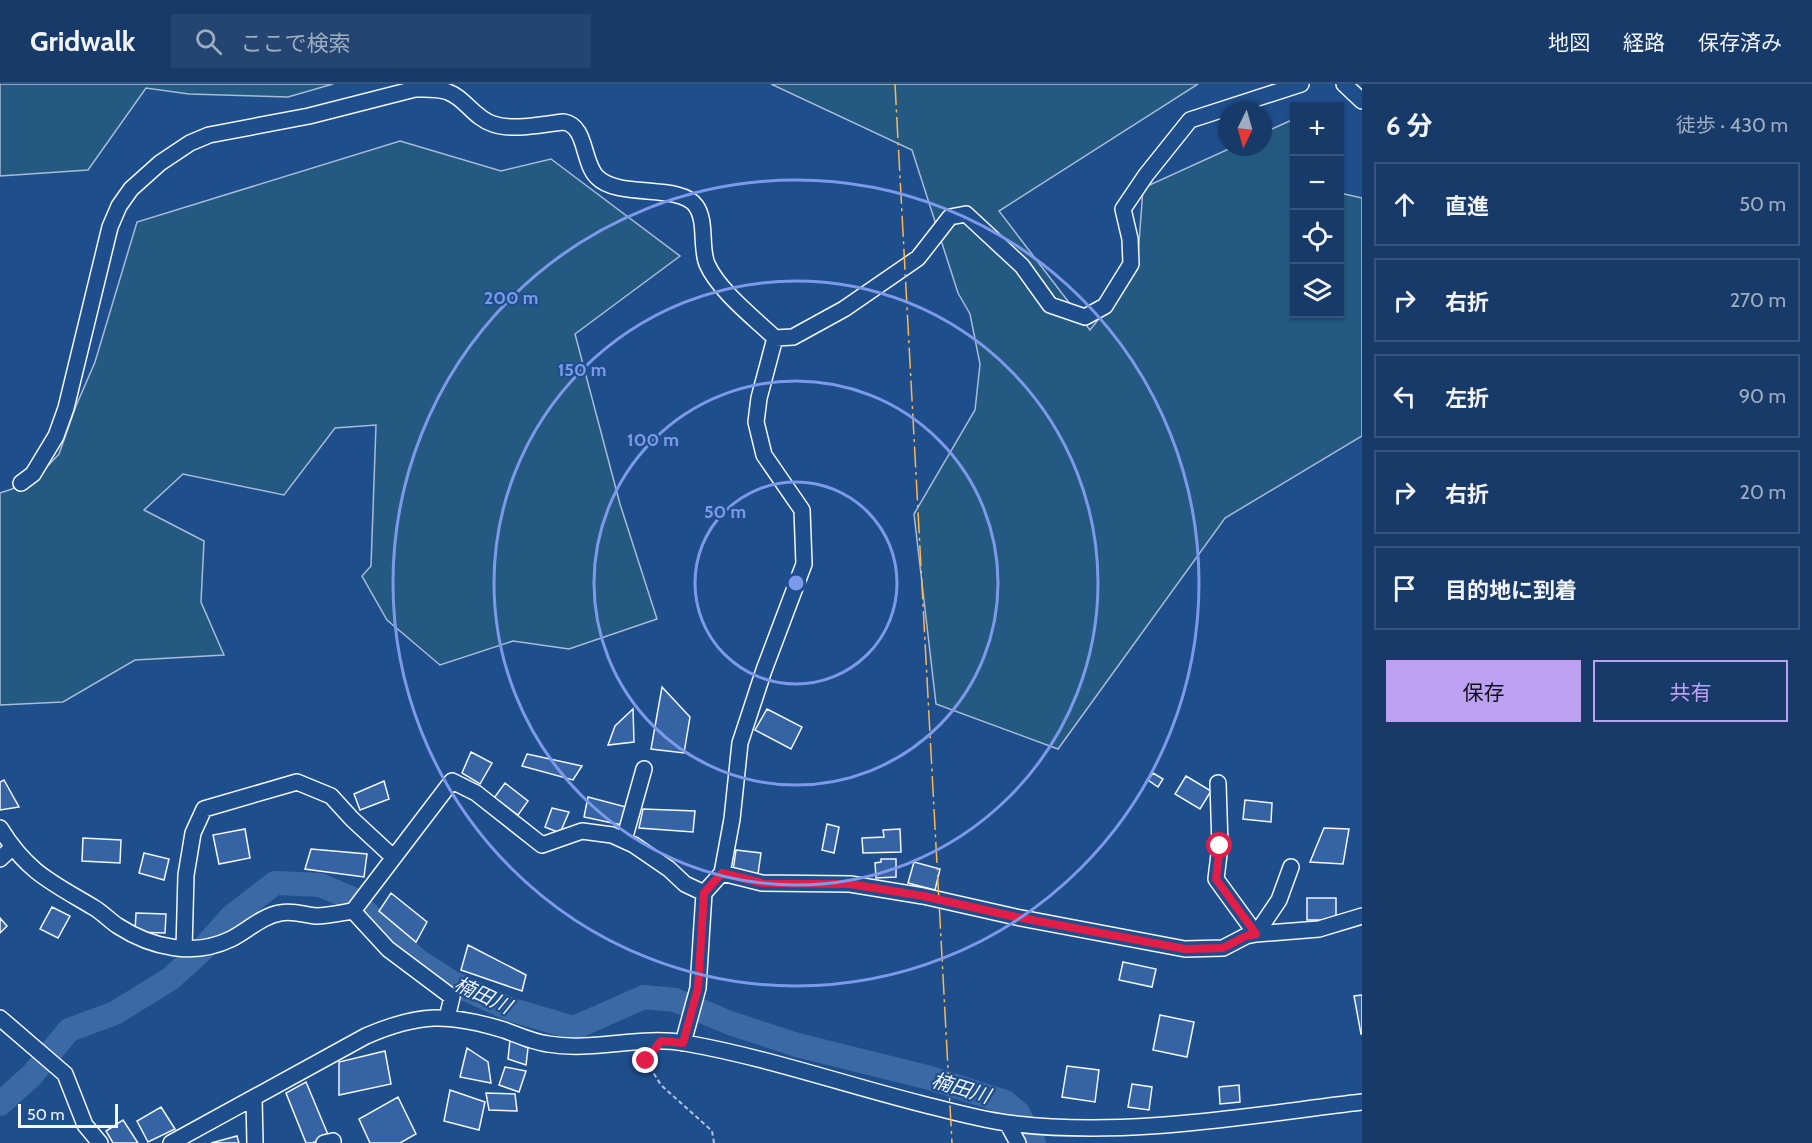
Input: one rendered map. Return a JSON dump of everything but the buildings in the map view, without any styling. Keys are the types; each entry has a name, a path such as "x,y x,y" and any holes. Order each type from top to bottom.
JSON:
{"street":[{"path":"21,483 33,474 56,436 66,408 110,227 118,206 131,189 160,163 190,143 209,135 309,116 415,89 447,92 481,119 495,125 571,123 577,128 591,169 604,183 619,188 674,195 696,206 701,221 706,262 713,275 731,296 775,338 793,337 844,309 918,258 950,217 966,214 1022,266 1050,305 1085,317 1105,306 1131,264 1130,239 1122,209 1190,120 1301,84"},
{"path":"1344,84 1362,101"},
{"path":"683,1043 698,988 704,893 722,873 732,819 740,743 764,670 804,564 802,510 764,455 756,422 759,398 775,338"},
{"path":"624,840 644,769"},
{"path":"0,828 23,860 56,887 94,908 135,936 152,944 184,949 216,945 279,913 294,912 317,916 357,905 452,781 476,793 542,845 582,831 612,836 634,845 669,868 685,884 704,893"},
{"path":"184,949 186,875 193,833 204,809 297,782 331,796 393,857"},
{"path":"1218,783 1220,846 1216,879 1256,934"},
{"path":"0,859 13,847"},
{"path":"1256,934 1279,900 1291,867"},
{"path":"722,873 762,883 850,884 923,896 1016,917 1185,949 1223,948 1246,936 1319,929 1362,916"},
{"path":"357,905 388,949 452,997 447,1018"},
{"path":"0,1018 64,1074 85,1125 100,1143"},
{"path":"171,1143 366,1036 396,1023 420,1018 447,1018 495,1028 545,1044 571,1047 661,1041 683,1043 758,1059 974,1117 1007,1123 1055,1127 1160,1125 1362,1102"},
{"path":"254,1098 255,1143"},
{"path":"1003,1143 1007,1123"},
{"path":"1007,1123 1018,1143"}],"path":[{"path":"661,1041 646,1061 661,1085 712,1131 714,1143"}],"shaded area":[{"path":"0,84 333,84 288,97 189,94 146,88 88,170 0,176"},
{"path":"771,84 1198,84 999,211 1090,330 1137,270 1143,188 1218,154 1218,156 1272,156 1272,129 1290,121 1290,318 1344,318 1344,194 1362,198 1362,436 1225,518 1058,749 936,704 914,514 975,410 980,364 970,314 958,293 912,150"},
{"path":"400,141 501,171 551,159 680,256 575,334 620,504 657,619 569,649 513,641 440,665 387,620 362,576 371,566 376,425 335,428 284,495 183,474 144,510 204,541 201,602 224,655 135,660 63,702 0,705 0,493 42,472 59,454 95,362 137,222"}],"waterway":[{"name":"楠田川","path":"0,1104 32,1075 69,1030 115,1013 170,979 200,952 232,916 275,883 320,885 351,898 417,960 453,983 509,1009 574,1028 644,997 675,1000 730,1023 797,1045 930,1078 1005,1102 1018,1113 1034,1143"}],"power":[{"path":"895,84 952,1143"}],"route":[{"path":"646,1061 661,1041 683,1043 698,988 704,893 722,873 762,883 850,884 923,896 1016,917 1185,949 1205,949 1223,948 1246,936 1256,934 1216,879 1220,846"}]}
